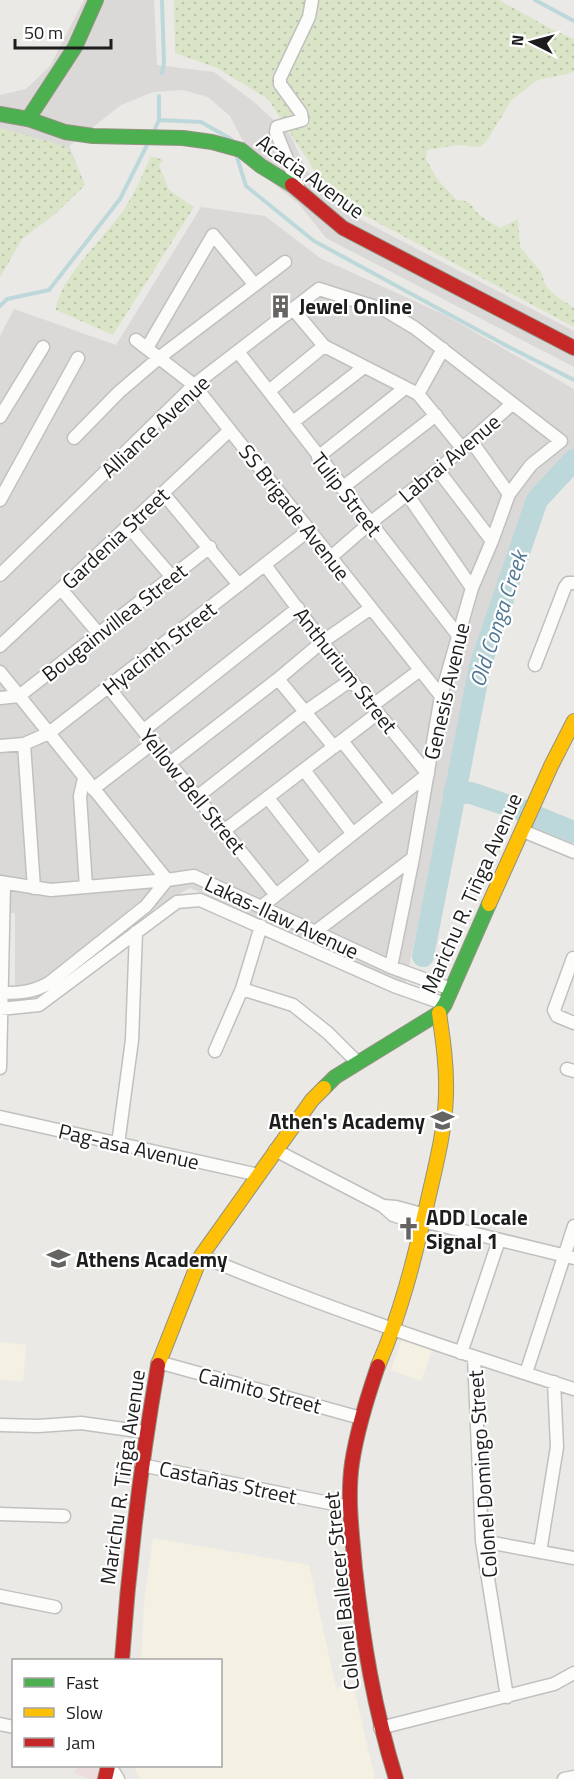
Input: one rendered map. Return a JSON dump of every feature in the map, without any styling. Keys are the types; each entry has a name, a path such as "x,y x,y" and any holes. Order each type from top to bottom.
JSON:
{"street":[{"path":"28,119 63,67 89,21 96,0"},
{"path":"300,190 276,132 277,127 302,120 301,113 280,84 280,78 309,17 312,0"},
{"name":"Acacia Avenue","path":"0,114 28,119 65,132 93,136 183,138 212,142 241,150 261,166 300,190 343,228 574,348"},
{"name":"SS Brigade Avenue","path":"255,285 213,235 141,344 194,385 441,696"},
{"path":"75,438 119,392 160,357 285,262"},
{"name":"Alliance Avenue","path":"0,575 194,385 239,353 319,289 385,310 415,328 443,349"},
{"path":"293,309 324,346 418,394 467,445 509,494"},
{"path":"269,391 324,346"},
{"path":"0,417 43,347"},
{"path":"418,394 443,349 512,404"},
{"name":"Tulip Street","path":"239,353 457,634"},
{"path":"0,500 78,358"},
{"path":"293,422 364,367"},
{"path":"318,457 405,388"},
{"name":"Genesis Avenue","path":"392,967 441,696 457,634 472,588 509,494 531,465 561,441 526,412 512,404"},
{"name":"Labrai Avenue","path":"330,557 438,470 512,404"},
{"path":"342,488 436,415"},
{"name":"Gardenia Street","path":"0,646 230,430"},
{"path":"438,470 492,541"},
{"path":"163,494 240,585"},
{"path":"407,494 472,588"},
{"path":"128,526 172,577"},
{"name":"Hyacinth Street","path":"0,747 24,744 49,733 309,530"},
{"name":"Bougainvillea Street","path":"19,696 210,548"},
{"name":"Anthurium Street","path":"266,565 351,680 428,774"},
{"path":"535,665 565,587 568,583 574,583"},
{"path":"61,589 99,634"},
{"path":"144,730 298,608"},
{"path":"171,762 322,642 371,608"},
{"path":"225,830 338,744 420,670"},
{"path":"0,672 167,880 146,906 49,982 36,990 2,993"},
{"path":"278,679 391,803"},
{"path":"197,797 351,680"},
{"name":"Yellow Bell Street","path":"109,688 276,895"},
{"path":"0,698 19,696"},
{"name":"Marichu R. Tiñga Avenue","path":"122,1659 127,1589 141,1465 158,1362 201,1256 312,1100 334,1077 442,1008 523,831 550,766 574,721"},
{"path":"93,789 154,742"},
{"path":"24,744 34,888"},
{"path":"304,770 353,834"},
{"path":"261,907 428,774"},
{"path":"84,778 80,796 86,887"},
{"path":"268,798 318,862"},
{"path":"523,831 574,852"},
{"path":"315,932 413,858"},
{"name":"Lakas-Ilaw Avenue","path":"2,882 51,890 194,876 392,967 451,989"},
{"path":"0,1068 2,882"},
{"path":"1,1009 39,1005 177,902 200,900 442,1008"},
{"path":"215,1051 242,988 261,926"},
{"path":"118,1144 132,1040 136,932"},
{"path":"573,958 554,1010 557,1016 574,1023"},
{"path":"242,988 292,1005 328,1033 358,1063"},
{"name":"Colonel Ballecer Street","path":"396,1779 380,1728 363,1634 349,1507 352,1464 361,1418 408,1286 438,1155 446,1097 442,1008"},
{"name":"Pag-asa Avenue","path":"0,1117 259,1174"},
{"path":"275,1150 383,1206 393,1215 423,1220 570,1257"},
{"path":"526,1373 570,1257 574,1226"},
{"path":"461,1353 499,1240"},
{"path":"201,1256 265,1283 394,1330 574,1389"},
{"name":"Colonel Domingo Street","path":"474,1357 482,1541 507,1696"},
{"name":"Caimito Street","path":"158,1362 361,1418"},
{"path":"540,1552 557,1447 554,1382"},
{"path":"0,1425 38,1426 81,1423 145,1432"},
{"name":"Castañas Street","path":"141,1465 349,1507"},
{"path":"0,1514 64,1516"},
{"path":"482,1541 574,1558"},
{"path":"0,1596 55,1607"},
{"path":"380,1728 555,1684 574,1673"},
{"path":"564,1779 574,1777"}],"shaded area":[{"path":"84,0 154,0 157,65 214,72 254,102 291,136 307,171 354,216 574,331 574,367 326,238 299,204 253,167 246,147 230,116 208,97 183,90 153,92 121,105 69,146 85,185 56,213 22,239 0,277 0,95 26,89 50,66"},
{"path":"201,207 265,216 320,258 445,315 574,389 574,452 528,505 477,658 405,984 190,888 155,908 36,999 15,1000 15,913 0,913 0,336 14,309 116,345"},
{"path":"402,1339 432,1350 421,1381 391,1370"},
{"path":"0,1342 26,1345 23,1382 0,1379"},
{"path":"153,1538 309,1565 336,1688 353,1684 375,1779 141,1779 136,1767 222,1767 222,1659 141,1659 144,1603"},
{"path":"77,1767 99,1767 97,1779 74,1773"}],"green space":[{"path":"174,0 499,0 574,39 574,71 537,80 511,101 486,142 480,147 457,145 427,150 426,159 438,180 457,200 469,202 484,218 500,228 518,219 520,247 541,272 545,284 552,293 574,308 574,327 356,211 314,170 268,99 217,68 175,53"},
{"path":"0,128 68,147 85,185 56,213 22,239 0,277"},
{"path":"151,156 163,160 159,165 169,190 194,207 113,335 56,310 65,284 126,206"}],"waterway":[{"path":"162,0 164,63 162,73"},
{"path":"535,0 574,21"},
{"path":"159,96 159,119"},
{"path":"154,131 159,120 201,122 231,139"},
{"path":"0,306 7,299 49,290 120,199 148,143"},
{"path":"236,154 246,186 314,241 574,380"},
{"name":"Old Conga Creek","path":"423,956 480,666 537,500 574,460"},
{"name":"Old Conga Creek","path":"454,793 471,793 524,811"},
{"name":"Old Conga Creek","path":"537,817 574,832"}],"traffic: fast":[{"path":"28,119 75,47 96,0"},
{"path":"0,114 28,119 65,132 93,136 183,138 212,142 241,150 261,166 292,185"},
{"path":"324,1088 335,1077 439,1013 489,904"}],"traffic: slow":[{"path":"489,904 551,766 574,721"},
{"path":"378,1366 394,1326 406,1286 442,1136 446,1085 439,1013"},
{"path":"158,1365 201,1256 312,1100 324,1088"}],"traffic: jam":[{"path":"292,185 343,228 574,348"},
{"path":"122,1659 136,1512 158,1365"},
{"path":"378,1366 354,1451 350,1516 362,1622 375,1701 396,1779"},
{"path":"105,1779 108,1767"}],"place":[{"name":"Jewel Online","path":"281,306"},
{"name":"Athen's Academy","path":"443,1121"},
{"name":"ADD Locale Signal 1","path":"408,1229"},
{"name":"Athens Academy","path":"58,1259"}]}
